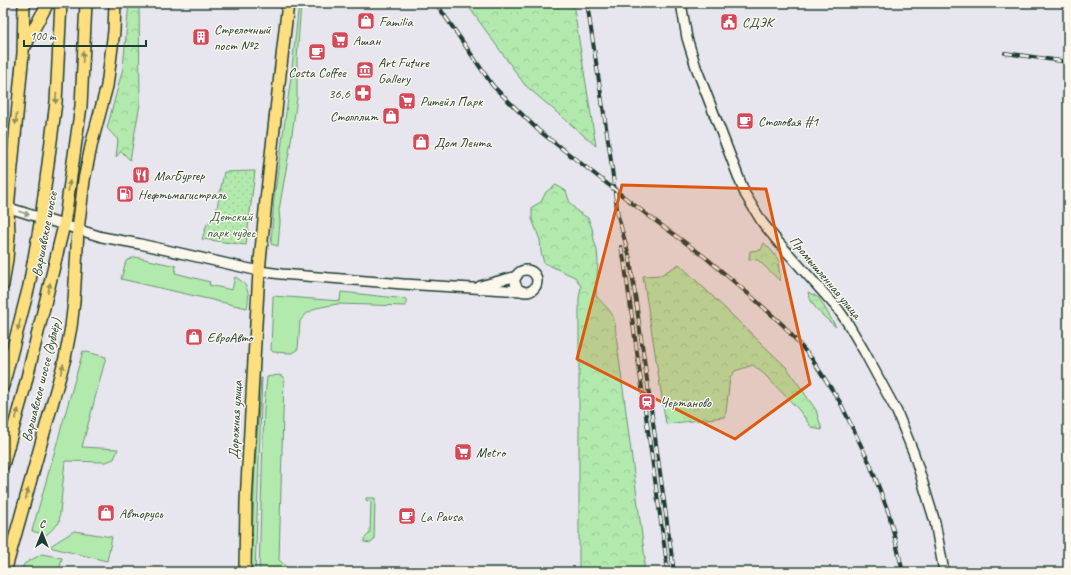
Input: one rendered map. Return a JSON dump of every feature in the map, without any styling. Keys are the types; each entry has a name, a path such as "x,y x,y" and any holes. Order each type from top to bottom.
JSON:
{"main road":[{"path":"3,285 7,259 8,235 5,207 23,53 24,3"},
{"path":"23,53 31,34 48,3"},
{"name":"Варшавское шоссе","path":"3,386 29,286 41,218 56,102 61,3"},
{"name":"Варшавское шоссе","path":"3,465 24,390 64,225 81,106 86,3"},
{"name":"Варшавское шоссе (дублёр)","path":"5,572 65,358 71,327 78,230 84,180 93,136 107,86 114,31 115,3"},
{"name":"Дорожная улица","path":"245,572 245,513 259,271 288,3"}],"street":[{"name":"Промышленная улица","path":"681,3 687,38 696,67 745,194 762,222 779,243 838,308 864,351 897,412 914,454 935,522 944,572"},
{"path":"5,207 102,237 140,244 259,271 281,274 471,289 522,291 529,291 535,287 536,277 532,272 525,270 517,276 471,289"},
{"path":"517,276 516,283 522,291"}],"highlighted area":[{"path":"622,185 766,189 810,384 735,439 577,359"}],"green space":[{"path":"129,3 139,3 140,104 130,160 121,151 116,157 118,140 107,128 123,68"},
{"path":"299,3 301,3 297,59 297,98 279,210 280,222 278,246 271,244 274,199 291,77"},
{"path":"466,3 573,3 596,146 525,85"},
{"name":"Детский парк чудес","path":"255,171 246,245 202,239 207,224 215,218 224,172"},
{"path":"556,185 566,191 570,203 578,212 588,218 597,250 598,262 596,296 609,310 615,322 645,559 643,572 579,572 579,298 581,286 575,277 544,263 540,240 532,219 532,207 541,202 546,192"},
{"path":"764,243 780,262 778,264 780,281 758,260 749,259 750,251 761,250"},
{"path":"135,257 176,266 175,273 210,282 209,285 232,290 235,277 246,286 248,294 247,308 121,279 126,261"},
{"path":"679,264 787,368 816,410 822,430 812,428 799,410 764,374 753,365 735,371 730,378 726,412 724,417 666,424 643,276 661,275"},
{"path":"341,292 406,299 406,306 337,304 316,308 306,314 300,321 298,349 292,353 273,352 271,350 273,296 340,301"},
{"path":"808,292 819,298 836,327 815,307"},
{"path":"83,351 106,357 82,447 118,449 114,459 106,462 65,461 59,523 46,535 32,531"},
{"path":"279,375 284,377 279,560 292,572 259,572 264,408 267,377"},
{"path":"261,378 255,572 251,572 255,465"},
{"path":"366,498 375,498 374,540 371,543 364,542 365,538 370,533 371,502 366,500"},
{"path":"74,531 112,537 107,561 49,547"},
{"path":"42,554 62,558 59,572 21,572 24,564"}],"railway":[{"path":"436,3 493,86 538,130 646,214 705,257 783,325 812,359 840,402 870,464 889,514 903,572"},
{"path":"587,3 618,216 630,259 674,572"},
{"path":"1005,53 1068,62"},
{"path":"621,247 668,572"}],"place":[{"name":"Familia","path":"366,21"},
{"name":"СДЭК","path":"729,22"},
{"name":"Стрелочный пост №2","path":"201,37"},
{"name":"Ашан","path":"340,40"},
{"name":"Costa Coffee","path":"317,52"},
{"name":"Art Future Gallery","path":"365,70"},
{"name":"36,6","path":"363,93"},
{"name":"Ритейл Парк","path":"407,101"},
{"name":"Столплит","path":"391,116"},
{"name":"Столовая #1","path":"745,121"},
{"name":"Дом Лента","path":"421,142"},
{"name":"МагБургер","path":"141,175"},
{"name":"Нефтьмагистраль","path":"125,194"},
{"name":"ЕвроАвто","path":"194,337"},
{"name":"Чертаново","path":"647,402"},
{"name":"Metro","path":"463,452"},
{"name":"Авторусь","path":"106,513"},
{"name":"La Pausa","path":"407,516"}]}
